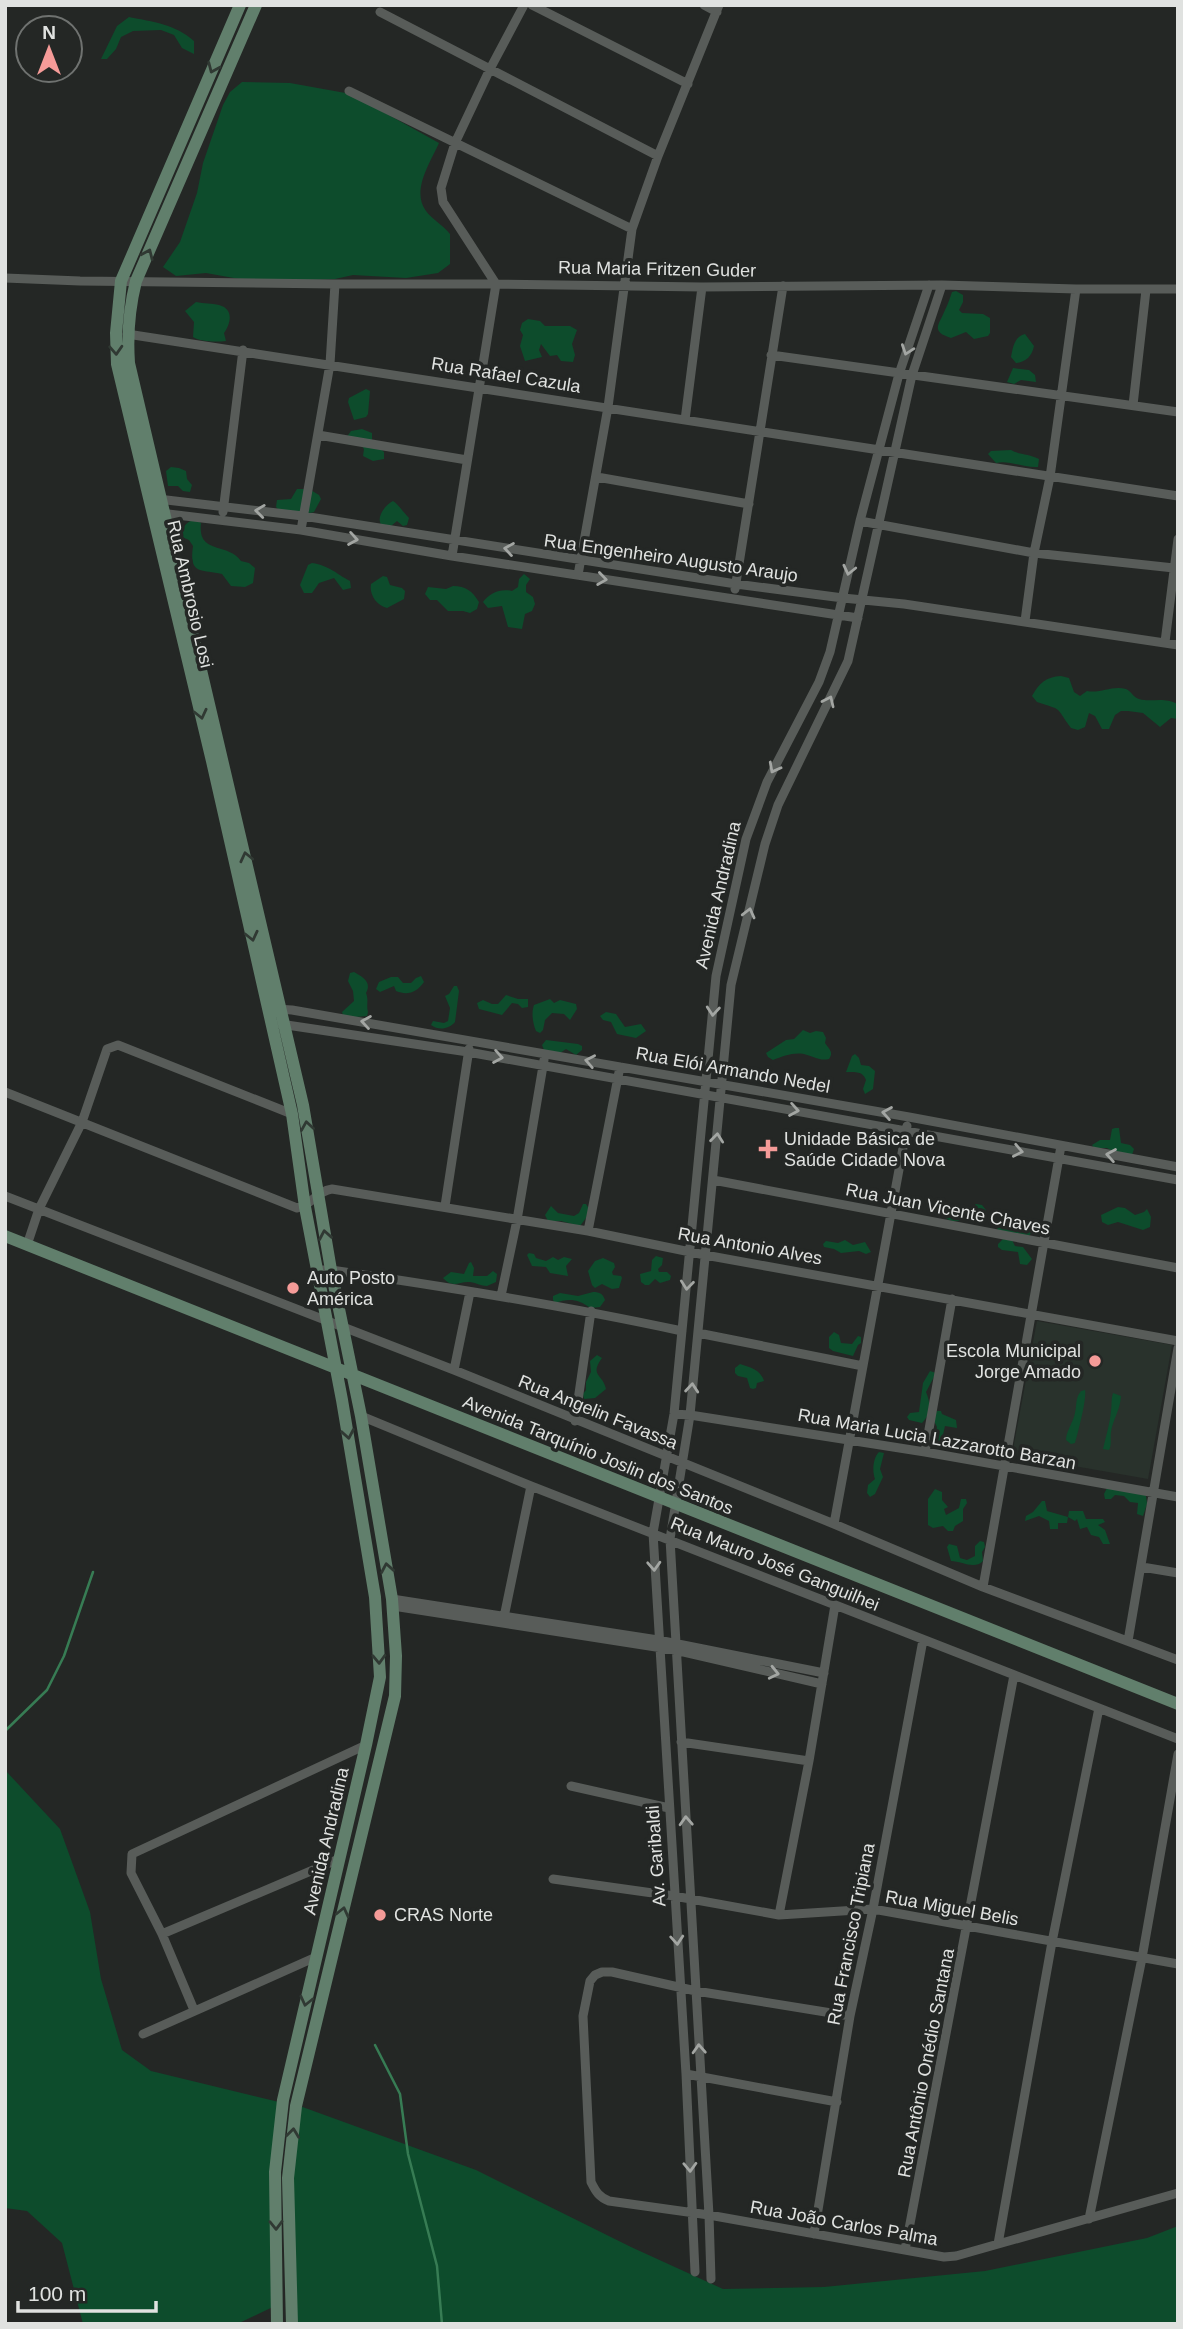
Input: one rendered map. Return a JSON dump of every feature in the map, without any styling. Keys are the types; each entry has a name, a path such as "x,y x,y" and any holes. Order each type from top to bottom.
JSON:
{"street":[{"name":"Rua Ambrosio Losi","path":"240,5 121,281 116,333 117,364 159,513 276,1009 305,1207 324,1270"},
{"name":"Rua Ambrosio Losi","path":"155,499 129,363 127,334 135,281 256,5"},
{"path":"452,556 496,284 443,202 441,188 455,143 524,5"},
{"path":"532,5 688,84"},
{"path":"578,575 608,407 632,229 658,156 718,9 704,5"},
{"path":"380,12 658,156"},
{"path":"349,91 632,229"},
{"name":"Rua Maria Fritzen Guder","path":"5,278 335,284 702,287 943,285 1178,289"},
{"path":"301,530 330,364 335,284"},
{"name":"Avenida Andradina","path":"659,1498 674,1414 716,976 746,839 767,782 819,682 830,652 860,522 899,374 929,285"},
{"name":"Av. Garibaldi","path":"711,2279 670,1539 690,1415 731,985 765,844 778,805 848,661 912,375 943,285"},
{"path":"734,598 783,286"},
{"path":"685,420 702,287"},
{"path":"1024,621 1034,553 1050,477 1076,289"},
{"path":"1133,405 1146,290"},
{"name":"Rua Rafael Cazula","path":"127,334 1178,496"},
{"path":"222,520 243,350"},
{"path":"771,355 1178,412"},
{"path":"318,435 467,460"},
{"path":"597,477 749,504"},
{"name":"Rua Engenheiro Augusto Araujo","path":"155,499 303,516 736,584 904,604 1178,645"},
{"path":"159,513 301,530 452,556 858,618"},
{"path":"860,522 1034,553 1174,568"},
{"path":"1165,642 1178,539"},
{"name":"Rua Elói Armando Nedel","path":"276,1009 470,1039 1178,1167"},
{"name":"Rua Ambrosio Losi","path":"279,1024 303,1105 317,1194 324,1270"},
{"name":"Rua Elói Armando Nedel","path":"279,1024 468,1052 1178,1180"},
{"path":"444,1206 470,1039"},
{"path":"27,1245 39,1209 82,1122 107,1049 118,1045 292,1114"},
{"path":"501,1296 545,1053"},
{"path":"588,1231 620,1067"},
{"path":"5,1092 297,1208 305,1207 317,1194"},
{"path":"834,1524 909,1117"},
{"path":"984,1587 1061,1146"},
{"name":"Rua Juan Vicente Chaves","path":"713,1180 1178,1268"},
{"name":"Rua Antonio Alves","path":"317,1194 332,1189 444,1206 1178,1341"},
{"name":"Rua Angelin Favassa","path":"5,1196 454,1370 984,1587 1178,1660"},
{"name":"Avenida Tarquínio Joslin dos Santos","path":"5,1236 1178,1704"},
{"path":"324,1270 591,1311 682,1331"},
{"name":"Avenida Andradina","path":"277,2324 275,2172 283,2100 380,1677 373,1584 327,1322 324,1270"},
{"name":"Avenida Andradina","path":"292,2324 288,2178 296,2106 395,1696 396,1656 392,1602 361,1416 342,1328 324,1270"},
{"path":"454,1370 470,1292"},
{"path":"925,1451 952,1299"},
{"path":"575,1421 591,1311"},
{"path":"698,1333 863,1366"},
{"path":"1128,1641 1178,1348"},
{"name":"Rua Maria Lucia Lazzarotto Barzan","path":"674,1414 925,1451 1178,1497"},
{"path":"1167,1415 1178,1417"},
{"name":"Rua Mauro José Ganguilhei","path":"361,1416 531,1486 1178,1739"},
{"path":"503,1620 531,1486"},
{"name":"Av. Garibaldi","path":"659,1498 653,1533 686,2074 695,2273"},
{"path":"1142,1567 1178,1573"},
{"path":"392,1602 659,1643 824,1673"},
{"path":"779,1915 809,1761 835,1605"},
{"name":"Rua Francisco Tripiana","path":"814,2234 850,2016 873,1909 923,1640"},
{"path":"675,1646 822,1684"},
{"name":"Rua Antônio Onédio Santana","path":"905,2250 1014,1675"},
{"path":"998,2244 1052,1942 1099,1708"},
{"path":"681,1742 809,1761"},
{"path":"194,2010 162,1934 131,1873 132,1854 366,1745"},
{"path":"1089,2219 1142,1958 1178,1754"},
{"path":"571,1786 669,1808"},
{"path":"348,1821 364,1826"},
{"path":"162,1934 339,1859"},
{"name":"Rua Miguel Belis","path":"553,1879 674,1896 779,1915 873,1909 1178,1964"},
{"path":"323,1930 338,1935"},
{"path":"143,2034 316,1957"},
{"name":"Rua João Carlos Palma","path":"680,1987 612,1972 602,1972 590,1981 583,2017 591,2182 601,2198 709,2214 944,2258 1178,2193"},
{"path":"680,1987 850,2016"},
{"path":"686,2074 837,2102"}],"shaded area":[{"path":"1037,1321 1172,1345 1148,1479 1012,1455"}],"green space":[{"path":"129,17 163,24 187,35 194,41 194,54 182,48 174,35 161,30 133,31 121,37 116,49 107,59 101,59 117,26"},
{"path":"242,82 290,83 351,94 439,143 423,177 420,195 426,211 450,234 450,264 438,273 406,278 353,275 335,279 256,282 206,273 176,276 163,267 180,242 223,105 230,92"},
{"path":"952,292 963,295 959,310 962,313 983,314 990,318 988,336 974,339 966,332 951,338 940,333 939,324"},
{"path":"196,302 219,305 227,310 230,318 224,333 226,341 204,341 193,337 194,322 185,311"},
{"path":"528,319 540,321 545,326 570,326 577,330 572,344 575,355 573,362 561,361 557,355 550,356 541,344 539,350 542,357 525,361 520,346 523,335 520,330 522,323"},
{"path":"1025,334 1034,346 1033,350 1026,360 1016,363 1011,357 1013,346 1018,337"},
{"path":"1013,368 1029,370 1035,375 1036,382 1007,382"},
{"path":"366,389 370,391 368,414 354,420 349,398"},
{"path":"362,429 372,433 372,441 384,452 384,459 373,461 363,456 364,449 361,445 343,442 351,431"},
{"path":"1011,450 1039,459 1038,467 996,463 988,454 991,451"},
{"path":"171,467 186,471 187,479 192,485 190,492 183,491 178,486 168,486 166,471"},
{"path":"297,489 309,489 319,495 321,499 314,512 279,510 276,507 277,500 291,499"},
{"path":"393,501 409,518 407,525 403,526 397,521 391,526 381,524 382,511"},
{"path":"195,519 201,523 201,533 208,544 235,555 255,568 253,583 245,587 231,586 222,574 202,571 195,566 193,546 189,540 182,537 185,526"},
{"path":"312,563 328,568 350,581 351,588 343,590 334,578 319,583 312,593 304,593 300,585 308,565"},
{"path":"524,574 530,579 526,592 533,597 535,604 532,611 525,614 522,629 508,627 502,606 488,608 483,602 496,592 512,591 518,587 519,579"},
{"path":"383,576 387,577 390,585 405,591 404,599 387,608 377,602 371,592 371,584"},
{"path":"453,586 471,592 479,602 477,609 470,613 448,611 437,600 430,600 425,594 428,587 446,589"},
{"path":"1061,676 1069,678 1074,692 1080,696 1087,691 1121,688 1139,699 1178,704 1178,719 1171,718 1160,727 1143,713 1121,711 1115,715 1109,729 1102,729 1095,716 1089,713 1085,727 1078,730 1071,728 1058,710 1037,702 1032,696 1044,681"},
{"path":"354,972 367,983 368,1012 367,1016 344,1018 342,1012 354,1001 348,981 350,973"},
{"path":"421,976 424,982 412,992 396,991 394,986 380,992 376,989 379,982 391,977 398,977 403,983 411,983"},
{"path":"457,986 459,991 455,1022 444,1028 434,1027 431,1025 433,1021 448,1021 450,1008 445,996"},
{"path":"506,995 528,999 528,1007 522,1008 512,1003 502,1015 479,1009 477,1003 483,1000 498,1004"},
{"path":"550,999 554,1003 560,1000 576,1004 577,1009 570,1020 564,1014 552,1013 545,1020 540,1033 536,1031 533,1022 534,1005"},
{"path":"606,1012 616,1014 625,1027 641,1024 646,1031 636,1038 617,1034 611,1022 600,1016"},
{"path":"803,1030 810,1033 823,1032 825,1043 831,1052 829,1059 803,1054 790,1054 773,1060 768,1057 766,1053 786,1040 794,1039"},
{"path":"546,1040 578,1044 582,1046 582,1050 576,1055 566,1049 560,1053 544,1050 542,1045"},
{"path":"855,1054 861,1065 869,1066 875,1071 873,1089 865,1094 863,1089 866,1080 863,1075 846,1072"},
{"path":"1119,1128 1121,1143 1134,1149 1132,1155 1107,1148 1094,1148 1092,1145 1100,1140 1110,1140 1112,1129"},
{"path":"583,1204 589,1209 580,1226 548,1221 545,1215 551,1206 558,1213 574,1216 579,1213"},
{"path":"976,1204 982,1205 986,1210 986,1217 980,1222 952,1221 944,1217 949,1211 961,1216"},
{"path":"1118,1207 1135,1215 1147,1209 1151,1217 1150,1227 1143,1230 1118,1222 1108,1225 1102,1222 1101,1215"},
{"path":"1003,1222 1021,1222 1030,1226 1032,1232 1027,1238 998,1232 997,1227"},
{"path":"1003,1239 1012,1240 1015,1246 1023,1247 1032,1259 1027,1265 1020,1264 1018,1252 998,1247"},
{"path":"845,1240 853,1245 865,1242 871,1252 841,1253 824,1247 823,1244 826,1241 838,1243"},
{"path":"529,1253 546,1261 553,1257 558,1260 564,1257 572,1259 566,1266 568,1276 550,1273 546,1267 532,1266 527,1255"},
{"path":"656,1256 663,1258 659,1272 667,1272 671,1276 670,1280 660,1283 655,1279 645,1285 641,1282 640,1274 651,1271 652,1260"},
{"path":"603,1258 614,1263 613,1275 621,1276 619,1288 612,1289 602,1284 595,1288 592,1285 588,1271 595,1261"},
{"path":"471,1262 474,1268 473,1276 487,1276 493,1271 497,1274 496,1282 487,1286 470,1282 453,1284 443,1278 451,1272 464,1274"},
{"path":"593,1292 601,1294 605,1300 600,1307 590,1308 573,1300 555,1303 553,1300 553,1296 560,1293 578,1296"},
{"path":"834,1332 839,1335 841,1343 852,1344 858,1336 861,1337 861,1343 853,1356 829,1348 829,1337"},
{"path":"597,1355 602,1358 597,1372 606,1389 595,1398 584,1399 586,1382 591,1372 590,1361"},
{"path":"740,1364 758,1372 764,1381 757,1383 756,1388 750,1388 747,1378 735,1373 735,1368"},
{"path":"930,1371 936,1373 926,1392 929,1412 922,1423 909,1420 907,1417 910,1413 919,1412 923,1383"},
{"path":"1085,1390 1078,1432 1075,1443 1071,1444 1066,1440 1067,1433 1074,1417 1078,1396"},
{"path":"1113,1393 1121,1396 1109,1450 1103,1449"},
{"path":"937,1411 956,1420 957,1428 945,1426 942,1439 949,1446 939,1447 934,1441 937,1427 933,1419"},
{"path":"879,1452 884,1453 880,1469 883,1477 875,1494 870,1497 867,1493 868,1485 875,1479 875,1458"},
{"path":"1107,1488 1141,1492 1146,1496 1147,1504 1143,1516 1137,1514 1138,1503 1130,1502 1124,1496 1115,1495 1111,1499 1105,1499"},
{"path":"935,1489 942,1492 942,1500 948,1507 944,1509 946,1515 959,1508 961,1499 966,1499 963,1521 955,1526 953,1531 948,1531 943,1526 933,1528 928,1525 928,1499"},
{"path":"1045,1501 1047,1511 1068,1517 1067,1523 1058,1523 1058,1529 1050,1529 1049,1521 1039,1516 1025,1521 1026,1516"},
{"path":"1069,1511 1083,1511 1086,1519 1103,1519 1105,1522 1098,1525 1105,1530 1110,1544 1103,1544 1099,1537 1091,1535 1087,1527 1080,1529 1077,1519 1075,1521 1068,1517"},
{"path":"980,1541 984,1542 985,1547 982,1552 983,1561 979,1564 951,1561 947,1547 949,1544 957,1546 960,1558 967,1560 975,1556 975,1546"},
{"path":"5,1770 60,1829 90,1912 101,1979 122,2050 151,2071 283,2103 277,2305 237,2324 83,2324 62,2243 27,2211 5,2208"},
{"path":"297,2105 476,2170 723,2289 824,2287 985,2271 1147,2238 1178,2226 1178,2324 292,2324 288,2178"}],"waterway":[{"path":"5,1731 47,1690 64,1656 93,1572"},
{"path":"375,2045 400,2094 408,2154 437,2266 442,2324"}],"place":[{"name":"Unidade Básica de Saúde Cidade Nova","path":"768,1149"},
{"name":"Auto Posto América","path":"293,1288"},
{"name":"Escola Municipal Jorge Amado","path":"1095,1361"},
{"name":"CRAS Norte","path":"380,1915"}]}
